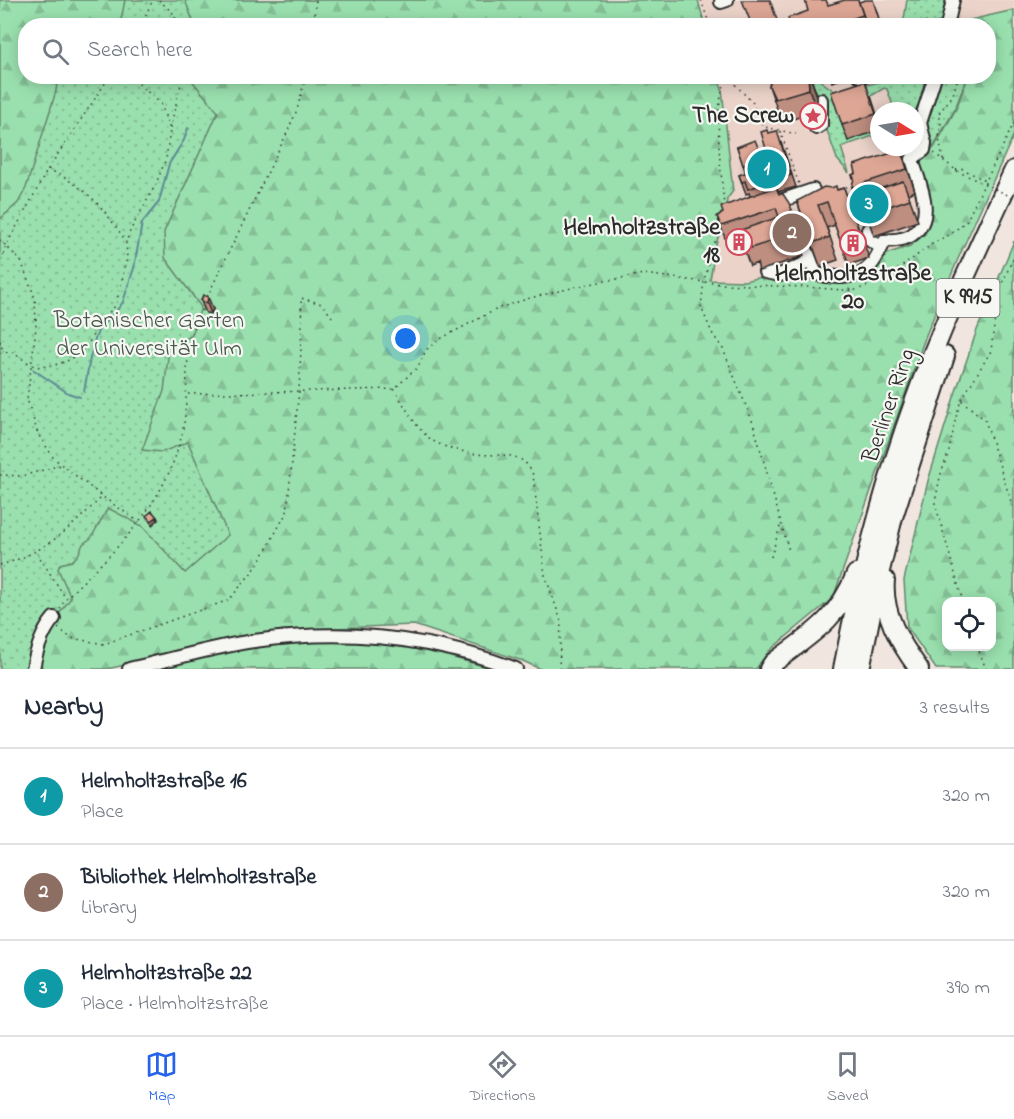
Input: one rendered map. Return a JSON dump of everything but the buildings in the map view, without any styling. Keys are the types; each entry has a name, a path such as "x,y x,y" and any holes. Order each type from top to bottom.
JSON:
{"highway":[{"name":"Berliner Ring","path":"843,669 915,400 963,279 1014,170"},
{"name":"Berliner Ring","path":"860,669 878,579 885,517 949,345 1014,197"},
{"path":"769,669 773,663 825,624 837,610 885,517"},
{"path":"885,517 886,603 896,634 919,669"}],"street":[{"path":"949,18 952,0"},
{"path":"805,246 816,274 838,277 864,272 871,265 885,241 906,238 914,234 921,223 925,207 924,196 913,161 924,150 920,123 932,84"},
{"path":"816,128 821,125 821,100"},
{"path":"757,208 810,191"},
{"path":"867,230 871,241 881,247"},
{"path":"765,272 780,275 811,261"},
{"path":"33,669 36,653 52,620"},
{"path":"129,669 252,641 303,636 373,636 415,641 458,650 516,669"}],"path":[{"path":"144,18 153,0"},
{"path":"159,0 175,18"},
{"path":"315,18 316,0"},
{"path":"701,0 707,18"},
{"path":"0,266 6,246 48,169 105,84"},
{"path":"139,84 161,104 170,130"},
{"path":"0,341 2,353 12,352 40,367 55,365 69,360 86,348 100,322 116,306 127,258 126,242 166,159 181,84"},
{"path":"304,84 297,110 192,335 183,424 174,463 140,522 122,544 66,598 52,620 71,638 104,644 229,600 257,567 287,512 299,390 301,298 321,304 332,317"},
{"path":"724,84 718,107 724,212"},
{"path":"735,84 753,103 759,121 765,127 796,134"},
{"path":"943,160 939,138 939,113 953,95 956,84"},
{"path":"989,176 1014,123"},
{"path":"780,131 801,191 810,191"},
{"path":"913,161 934,153 956,171 1014,197"},
{"path":"956,171 961,168 986,181"},
{"path":"48,169 66,177 98,201 126,242"},
{"path":"838,189 859,183"},
{"path":"722,219 704,280 701,307 712,333 723,349 753,423 789,551"},
{"path":"0,240 21,261 34,298 36,328 27,399 32,420 44,446 62,465 102,497 140,522"},
{"path":"962,597 936,502 940,477 949,451 961,400 991,351 998,293 1014,256"},
{"path":"186,394 394,389 418,367 426,350 438,340 499,308 536,296 644,274 704,280"},
{"path":"394,389 412,420 424,435 437,443 478,454 516,456 530,467 533,475 545,575 561,621 559,669"},
{"path":"961,400 985,420 1014,511"},
{"path":"0,475 22,476 62,465"},
{"path":"0,565 37,552 65,533 102,497"},
{"path":"771,557 782,523"},
{"path":"37,552 66,598"},
{"path":"978,651 987,669"}],"shaded area":[{"path":"700,0 1014,0 1014,10 979,18 705,18"},
{"path":"721,84 965,84 956,109 934,149 929,205 931,219 925,234 910,246 886,254 858,279 831,284 814,280 761,277 744,281 710,280 716,244 726,213"}],"green space":[{"path":"0,0 125,0 121,18 18,18 18,84 57,84 26,188 18,203 0,219"},
{"name":"Botanischer Garten der Universität Ulm","path":"33,0 508,0 471,18 19,18"},
{"path":"185,0 698,0 703,18 192,18"},
{"path":"907,0 947,0 944,18 904,18"},
{"path":"1014,10 1014,134 926,335 833,598 769,651 756,669 540,669 523,661 414,625 283,630 107,669 39,669 39,654 55,619 71,598 58,569 60,564 72,561 78,555 83,544 91,538 108,508 142,526 185,573 228,535 188,442 162,452 142,450 164,391 169,349 192,335 201,307 165,258 164,232 218,112 195,84 720,84 733,191 727,199 726,213 716,244 710,280 744,281 761,277 805,274 814,280 831,284 858,279 886,254 910,246 925,234 931,219 915,158 924,156 924,153 934,148 956,109 965,84 996,84 996,18 979,18"},
{"name":"Botanischer Garten der Universität Ulm","path":"18,20 18,84 391,84 283,510 39,669 0,669 0,43"},
{"path":"812,84 825,84 837,93 871,84 924,84 920,102 892,102 887,89 884,88 871,96 848,140 870,133 870,137 841,147 849,173 837,159 824,122 827,102 818,94"},
{"path":"939,84 964,84 955,109 933,147 926,123"},
{"path":"1014,241 1014,669 936,669 907,627 904,580 928,481 977,330"},
{"path":"372,640 411,646 494,669 152,669 230,651 295,642"}],"waterway":[{"path":"84,392 90,358 100,326 112,317 123,302 134,268 142,223 159,202 169,164 184,140 188,128"},
{"path":"34,370 68,393 80,397"}],"place":[{"name":"The Screw","path":"813,116"},
{"name":"Helmholtzstraße 16","path":"767,169"},
{"name":"Helmholtzstraße 22","path":"869,204"},
{"name":"Bibliothek Helmholtzstraße","path":"792,233"},
{"name":"Helmholtzstraße 18","path":"739,242"},
{"name":"Helmholtzstraße 20","path":"853,243"}]}
